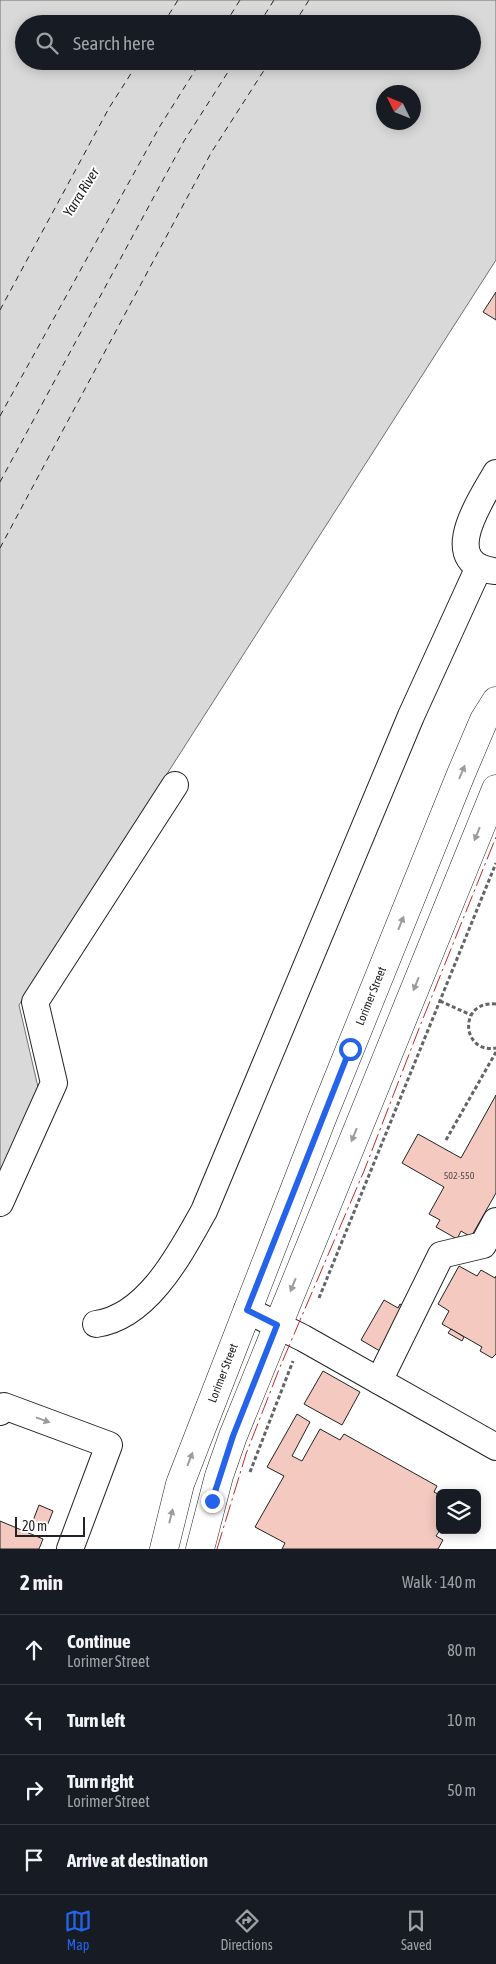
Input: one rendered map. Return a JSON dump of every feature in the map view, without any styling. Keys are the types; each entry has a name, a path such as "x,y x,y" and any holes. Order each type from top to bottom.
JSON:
{"main road":[{"name":"Lorimer Street","path":"164,1549 180,1484 247,1310 461,774 484,720 496,701"},
{"path":"200,1549 219,1476 277,1325 496,789"},
{"path":"372,996 405,1009"}],"lane":[{"path":"96,1324 118,1319 131,1312 147,1296 168,1269 204,1210 411,716 487,569 471,560 466,550 465,541 475,510 496,473"},
{"path":"0,1203 54,1083 35,1002 175,785"},
{"path":"379,1381 441,1255 483,1245 496,1222"},
{"path":"247,1310 303,1338 496,1447"},
{"path":"0,1412 4,1406 109,1445 70,1549"}],"path":[{"path":"318,1301 496,863"},
{"path":"440,1001 471,1015"},
{"path":"496,1004 481,1005 471,1015 468,1030 476,1044 483,1048 496,1048"},
{"path":"446,1140 496,1052"},
{"path":"246,1480 303,1338"}],"water":[{"name":"Yarra River","path":"0,0 496,0 496,260 19,1005 38,1087 0,1176"}],"building":[{"path":"496,292 496,320 483,312"},
{"path":"496,1095 496,1193 471,1237 461,1231 457,1239 436,1227 440,1220 429,1214 444,1187 402,1163 418,1134 461,1158"},
{"path":"459,1266 477,1276 481,1270 495,1278 496,1276 496,1354 492,1358 480,1351 482,1347 442,1324 449,1311 438,1304"},
{"path":"384,1300 398,1308 400,1304 409,1309 385,1354 361,1340"},
{"path":"451,1329 464,1337 462,1341 448,1333"},
{"path":"323,1371 360,1392 342,1425 304,1404"},
{"path":"297,1414 310,1422 292,1456 302,1461 320,1429 340,1440 344,1434 437,1486 434,1492 436,1493 436,1536 443,1540 438,1549 282,1549 285,1543 255,1527 284,1476 267,1467"},
{"path":"39,1505 53,1511 45,1531 31,1526"},
{"path":"0,1521 43,1539 39,1549 0,1549"}],"ferry route":[{"path":"169,15 178,0"},
{"path":"231,15 240,0"},
{"path":"265,15 274,0"},
{"path":"300,15 309,0"},
{"path":"0,310 109,108 133,70"},
{"path":"0,416 160,126 195,70"},
{"path":"0,482 184,141 229,70"},
{"path":"0,548 211,153 264,70"}],"power":[{"path":"217,1549 246,1454 280,1367 364,1171 496,837"}],"route":[{"path":"212,1501 233,1436 277,1325 247,1310 350,1049"}]}
